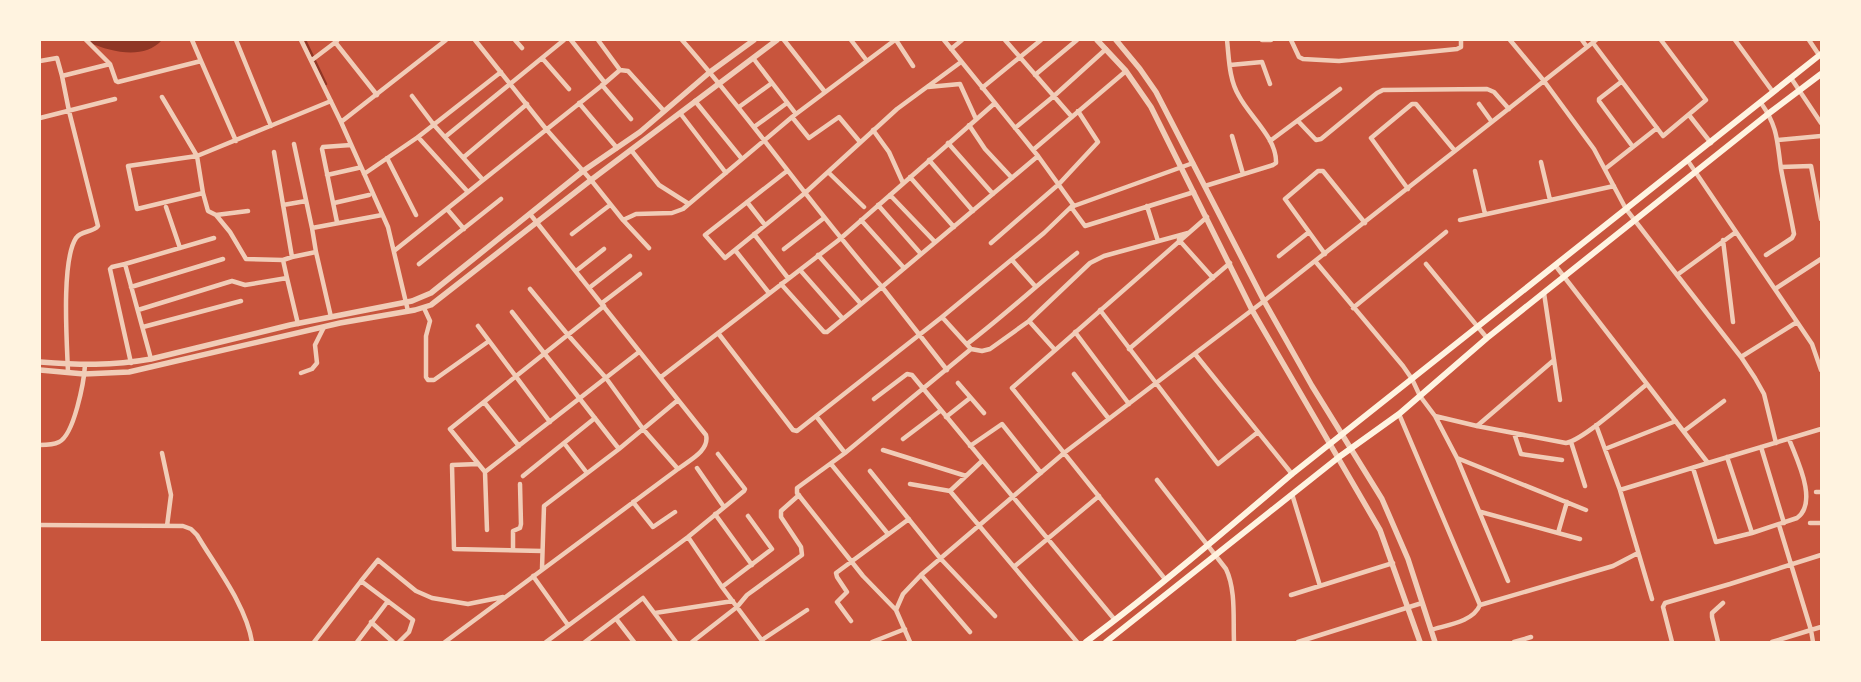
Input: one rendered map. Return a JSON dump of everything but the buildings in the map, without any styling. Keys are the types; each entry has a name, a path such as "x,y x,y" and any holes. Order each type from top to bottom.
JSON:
{"main road":[{"path":"1086,642 1207,546 1292,474 1688,161 1820,54"},
{"path":"1106,642 1292,493 1399,414 1487,338 1821,74"}],"street":[{"path":"86,40 110,64 118,82 201,61"},
{"path":"192,40 236,140"},
{"path":"236,40 271,126"},
{"path":"301,40 341,122 388,227 408,311"},
{"path":"341,122 446,40"},
{"path":"475,40 546,129 649,248"},
{"path":"515,40 522,48"},
{"path":"445,137 564,40"},
{"path":"571,40 631,119"},
{"path":"598,40 620,70 628,71 664,112"},
{"path":"682,40 720,83 824,218 882,286 947,370"},
{"path":"40,362 85,365 131,363 268,330 406,303 430,293 583,171 640,132 710,72 754,40"},
{"path":"40,370 84,374 129,372 324,326 424,308 431,305 536,221 777,40"},
{"path":"784,40 825,92"},
{"path":"851,40 867,61"},
{"path":"623,220 646,212 677,212 689,204 764,140 867,61 887,42 896,40 913,66"},
{"path":"944,40 1038,156 1059,184 1085,226 1194,192"},
{"path":"951,49 962,40"},
{"path":"1005,40 1072,117"},
{"path":"982,88 1041,40"},
{"path":"1035,75 1077,40"},
{"path":"1097,40 1126,71 1151,106 1252,310 1380,530 1420,642"},
{"path":"1116,40 1148,79 1264,301 1342,435 1382,499 1408,559 1435,642"},
{"path":"1205,186 1276,163 1270,141 1238,96 1233,84 1227,40"},
{"path":"1262,40 1271,40"},
{"path":"1292,40 1299,57 1303,60 1339,61 1457,49 1461,47 1461,40"},
{"path":"1510,40 1544,81 1594,149 1626,209 1741,357 1764,394 1776,442"},
{"path":"1582,40 1587,47"},
{"path":"896,610 903,594 921,575 1064,453 1325,254 1595,41 1621,82 1657,128 1661,136 1664,136 1705,102 1705,98 1661,40"},
{"path":"1735,40 1773,92"},
{"path":"1809,40 1820,54"},
{"path":"312,60 337,41 377,95"},
{"path":"1015,128 1106,49"},
{"path":"40,61 57,58 68,111 98,226 95,230 79,235 75,240 68,269 66,322 68,372"},
{"path":"542,58 569,89"},
{"path":"753,58 787,103 809,138 839,117 860,142"},
{"path":"788,171 705,235 725,258 805,193 897,109 961,62"},
{"path":"1230,65 1262,62 1270,84"},
{"path":"62,76 110,64"},
{"path":"394,251 620,70"},
{"path":"1033,150 1126,71"},
{"path":"364,174 418,137 501,72"},
{"path":"1791,78 1821,123"},
{"path":"1621,82 1599,99 1599,101 1633,147"},
{"path":"738,107 772,83"},
{"path":"926,88 960,84 976,119"},
{"path":"1270,141 1340,89"},
{"path":"1298,121 1316,140 1321,139 1383,90 1488,90 1494,92 1509,109"},
{"path":"412,96 434,125 464,157 482,180"},
{"path":"162,97 197,156 208,212 216,215 248,211"},
{"path":"40,118 115,99"},
{"path":"203,194 137,210 127,168 128,166 168,159 197,156 331,101"},
{"path":"695,101 742,159"},
{"path":"1761,102 1778,140 1781,167 1794,234 1792,238 1766,255"},
{"path":"579,103 616,148"},
{"path":"754,127 787,103"},
{"path":"661,377 840,238 995,103"},
{"path":"464,157 527,104"},
{"path":"1408,188 1371,138 1412,104 1416,104 1454,151"},
{"path":"1479,104 1492,122"},
{"path":"991,243 1059,184 1098,142 1078,111"},
{"path":"680,113 726,173"},
{"path":"1689,114 1711,142"},
{"path":"969,125 985,149 1012,178"},
{"path":"1605,169 1657,128"},
{"path":"873,130 886,147 903,183"},
{"path":"1232,136 1243,174"},
{"path":"1778,140 1821,136"},
{"path":"418,137 467,191"},
{"path":"948,143 993,194"},
{"path":"294,144 331,317"},
{"path":"337,222 322,148 351,144"},
{"path":"631,150 658,185 689,204"},
{"path":"274,152 292,257"},
{"path":"781,284 824,332 830,331 1038,156"},
{"path":"387,158 416,215"},
{"path":"929,160 973,211"},
{"path":"1688,161 1812,344 1821,370"},
{"path":"1541,162 1550,200"},
{"path":"718,333 793,430 797,431 1012,260 1072,206 1193,164"},
{"path":"1781,167 1811,166 1821,219"},
{"path":"327,175 358,168"},
{"path":"1325,254 1285,198 1320,170 1323,171 1365,222"},
{"path":"1475,171 1485,214"},
{"path":"828,172 864,207"},
{"path":"910,177 954,226"},
{"path":"1460,220 1614,186"},
{"path":"890,194 935,242"},
{"path":"334,203 369,195"},
{"path":"419,264 501,199"},
{"path":"283,205 306,201"},
{"path":"747,202 765,225"},
{"path":"572,234 610,205"},
{"path":"878,205 921,254"},
{"path":"1147,206 1158,241"},
{"path":"166,207 180,248"},
{"path":"447,209 464,228"},
{"path":"446,642 678,469 703,450 707,444 707,439 661,377 530,214"},
{"path":"216,215 230,232 246,259 283,260 316,252"},
{"path":"312,228 382,215"},
{"path":"1165,579 1012,388 1207,217"},
{"path":"784,249 824,218"},
{"path":"861,220 904,268"},
{"path":"1279,256 1309,232"},
{"path":"1353,308 1446,232"},
{"path":"1677,275 1736,232"},
{"path":"942,317 971,349 990,349 1030,320 1090,263 1104,256 1188,233"},
{"path":"754,234 788,278"},
{"path":"131,363 110,269 214,238"},
{"path":"1179,240 1213,278"},
{"path":"1723,240 1733,322"},
{"path":"576,271 604,249"},
{"path":"735,250 769,293"},
{"path":"967,344 1000,319 1035,286 1077,253"},
{"path":"818,255 861,304"},
{"path":"589,288 630,256"},
{"path":"132,287 223,259"},
{"path":"1775,289 1821,259"},
{"path":"283,260 298,324"},
{"path":"1012,260 1035,286"},
{"path":"1315,261 1403,366 1420,396 1435,416 1457,458 1481,512 1508,581"},
{"path":"1130,349 1230,263"},
{"path":"125,264 151,359"},
{"path":"1426,264 1487,338"},
{"path":"1555,265 1708,463"},
{"path":"800,270 843,320"},
{"path":"487,530 485,472 450,429 545,354 640,274"},
{"path":"138,310 232,281 244,285 287,278"},
{"path":"530,289 606,378 643,429 678,469"},
{"path":"1544,293 1560,400"},
{"path":"143,327 241,301"},
{"path":"424,308 430,321 426,336 426,377 428,380 434,380 488,341"},
{"path":"1100,310 1218,464 1258,432"},
{"path":"512,312 619,449"},
{"path":"1030,320 1055,350"},
{"path":"1741,357 1797,322"},
{"path":"301,373 312,369 317,363 315,345 324,326"},
{"path":"478,326 550,422"},
{"path":"268,330 271,338"},
{"path":"1075,332 1129,404"},
{"path":"910,642 896,610 863,576 796,491 797,488 845,453 971,349"},
{"path":"485,472 639,352"},
{"path":"1196,354 1292,474"},
{"path":"1477,426 1554,360"},
{"path":"40,444 49,445 59,442 70,431 85,365"},
{"path":"874,399 907,374 912,375 1115,620"},
{"path":"1074,374 1109,420"},
{"path":"958,383 984,413"},
{"path":"1435,416 1558,442 1571,442 1596,425 1647,384"},
{"path":"946,417 970,398"},
{"path":"542,569 544,506 619,449 678,400"},
{"path":"1684,431 1724,401"},
{"path":"484,402 519,446"},
{"path":"903,439 940,411"},
{"path":"1399,414 1480,605 1478,610 1469,617 1431,630"},
{"path":"816,416 845,453"},
{"path":"523,476 595,418"},
{"path":"1605,449 1676,421"},
{"path":"970,446 1002,424 1041,473"},
{"path":"1596,425 1620,490 1652,599"},
{"path":"1620,490 1821,429"},
{"path":"1514,433 1521,454 1562,460"},
{"path":"1693,468 1716,542 1782,524 1797,518 1803,513 1807,492 1789,439"},
{"path":"1571,442 1585,486"},
{"path":"564,443 587,474"},
{"path":"1761,447 1813,642"},
{"path":"883,450 966,476"},
{"path":"162,453 171,495 167,526"},
{"path":"546,642 688,537 745,490 718,454"},
{"path":"1727,457 1752,533"},
{"path":"1457,458 1586,510"},
{"path":"950,491 982,461"},
{"path":"478,464 452,465 454,548 542,551"},
{"path":"831,464 888,534"},
{"path":"696,468 724,507"},
{"path":"870,471 940,558 995,616"},
{"path":"1157,480 1226,569 1230,578 1234,642"},
{"path":"513,550 513,531 520,528 521,524 520,484"},
{"path":"910,484 950,491 1077,642"},
{"path":"1292,493 1320,586"},
{"path":"692,642 737,607 747,595 802,555 801,547 780,517 781,511 799,495"},
{"path":"1015,566 1099,496"},
{"path":"633,502 653,527 675,512"},
{"path":"1558,533 1567,502"},
{"path":"1481,512 1580,539"},
{"path":"715,514 752,565"},
{"path":"722,587 772,549 748,516"},
{"path":"851,621 837,602 846,592 836,573 909,519"},
{"path":"1810,523 1821,523"},
{"path":"40,524 183,526 191,529 197,535 237,602 250,631 252,642"},
{"path":"688,537 722,587 763,641 807,610"},
{"path":"1480,605 1613,566 1638,553"},
{"path":"1672,642 1663,607 1665,603 1821,555"},
{"path":"314,642 378,560 416,591 432,598 468,604 506,596"},
{"path":"1291,595 1393,562"},
{"path":"921,575 970,632"},
{"path":"533,576 568,625"},
{"path":"361,581 413,621 408,632 399,642"},
{"path":"588,641 617,620 642,598 676,642"},
{"path":"357,642 388,601"},
{"path":"655,613 733,601"},
{"path":"1298,642 1422,603"},
{"path":"1718,642 1712,613 1723,603"},
{"path":"617,620 634,642"},
{"path":"371,622 393,642"},
{"path":"1772,642 1821,627"},
{"path":"872,642 905,629"},
{"path":"1514,642 1531,637"}],"shaded area":[{"path":"89,40 162,40 146,50 128,52 108,49 90,43"}],"waterway":[{"path":"305,40 326,84"}]}
